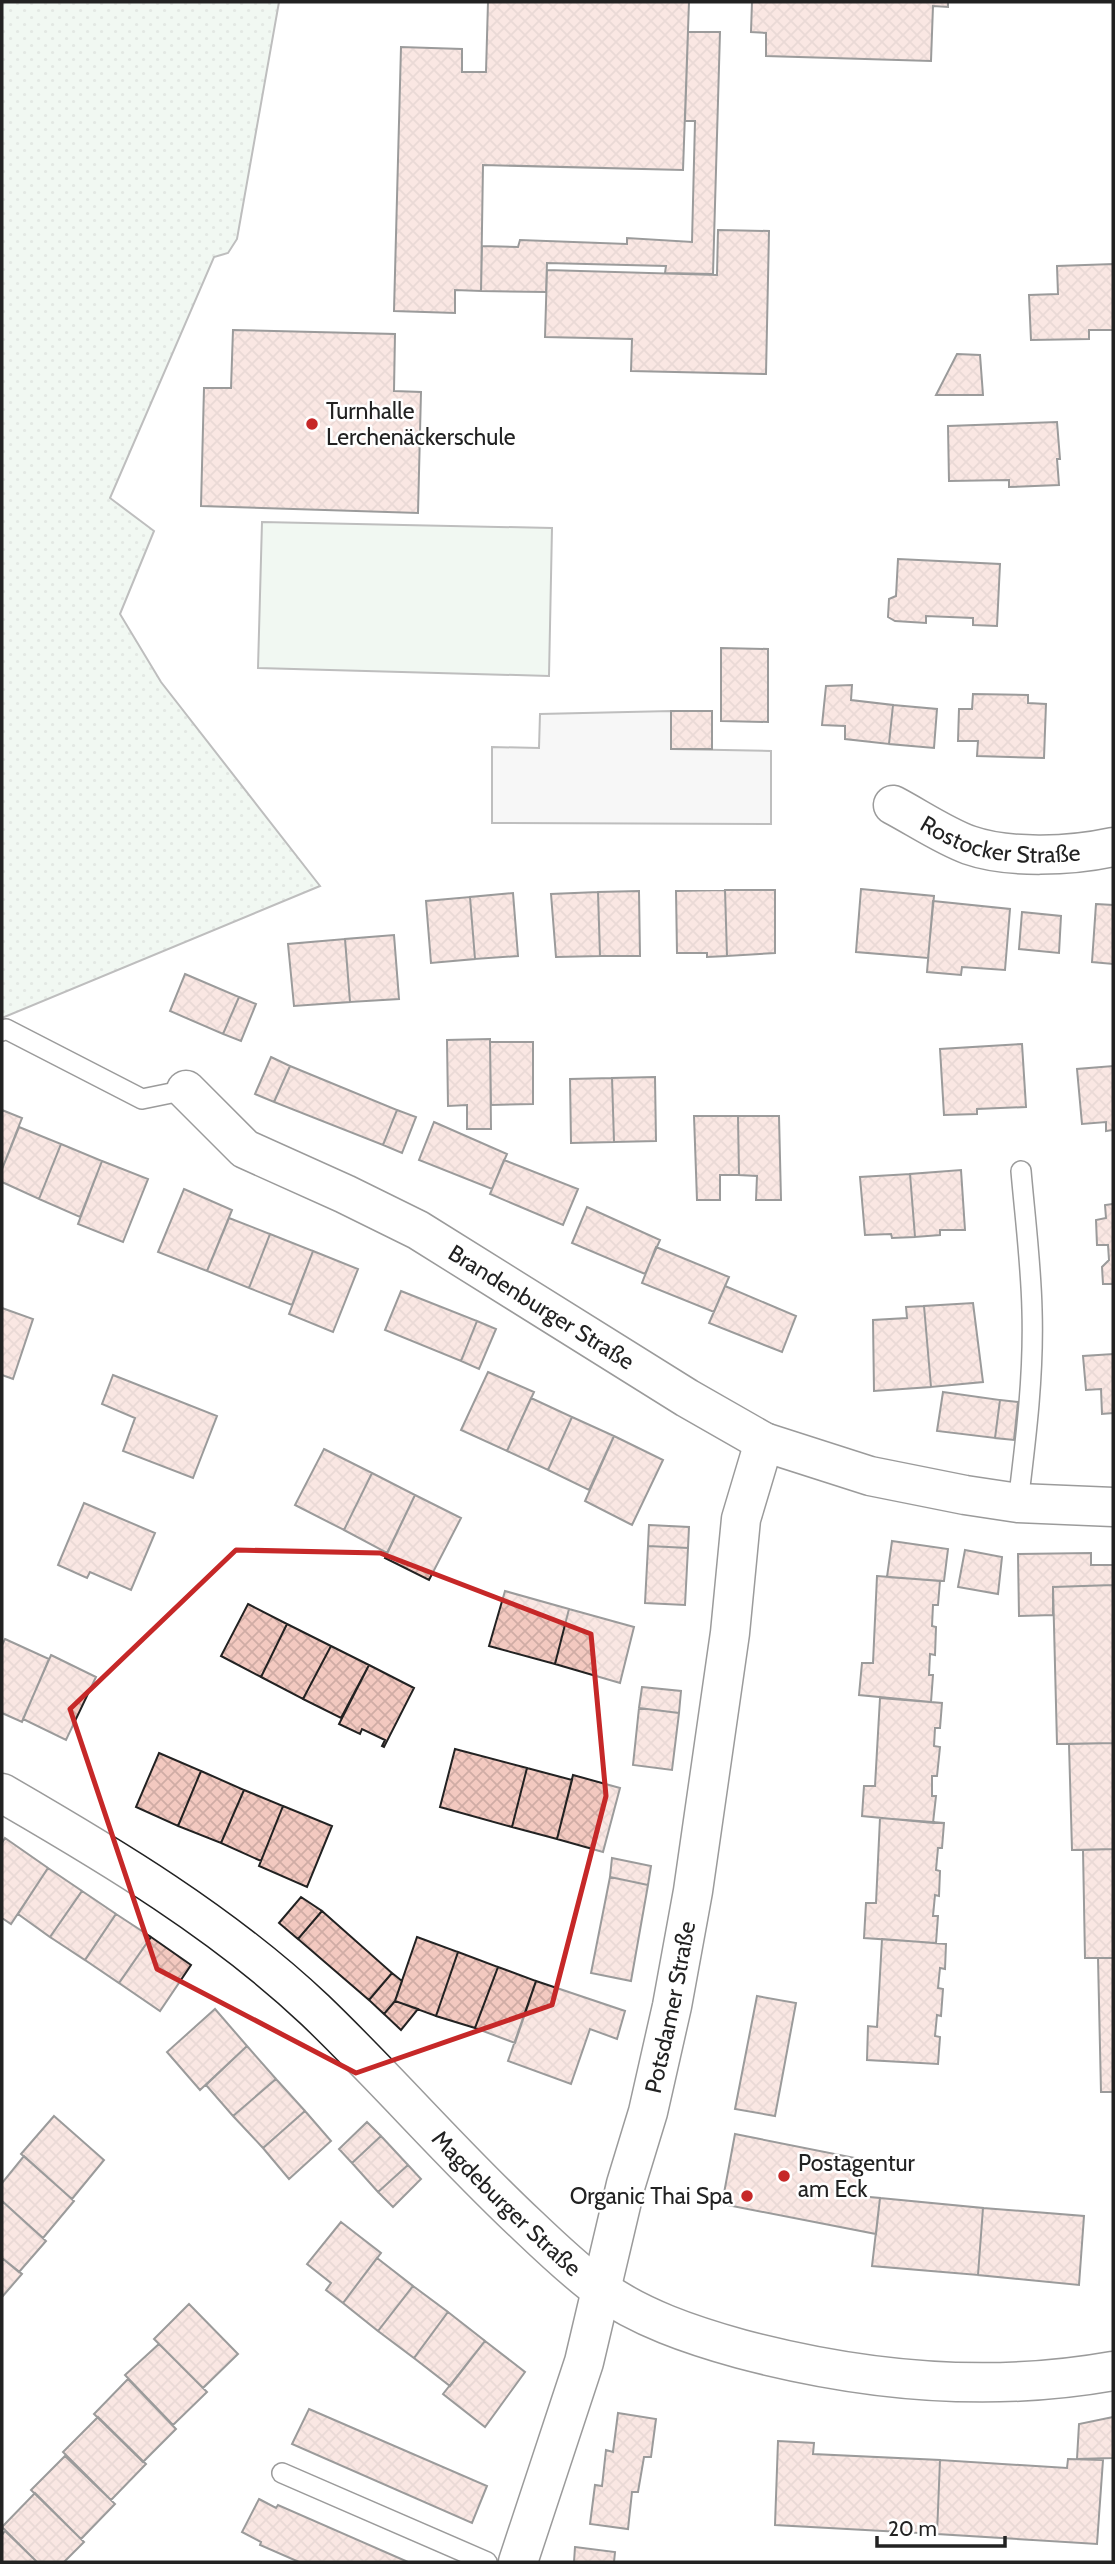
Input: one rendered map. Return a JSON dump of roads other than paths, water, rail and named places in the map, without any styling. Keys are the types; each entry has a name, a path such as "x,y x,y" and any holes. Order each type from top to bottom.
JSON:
{"street":[{"name":"Rostocker Straße","path":"893,805 969,845 1016,854 1097,851 1113,847"},
{"name":"Brandenburger Straße","path":"186,1090 245,1149 418,1230 687,1398 764,1442 870,1476 965,1495 1018,1503 1113,1507"},
{"name":"Potsdamer Straße","path":"518,2562 584,2361 626,2184 648,2112 673,2006 693,1891 727,1658 741,1519 764,1442"},
{"name":"Magdeburger Straße","path":"2,1793 77,1837 174,1900 261,1965 314,2009 486,2187 568,2264 600,2289 665,2324 704,2339 771,2357 857,2374 945,2382 1029,2382 1113,2371"}],"lane":[{"name":"Brandenburger Straße","path":"4,1030 142,1100 186,1090"},
{"path":"1018,1503 1028,1427 1032,1360 1032,1307 1021,1171"},
{"path":"282,2473 488,2562"}],"place":[{"name":"Turnhalle Lerchenäckerschule","path":"312,424"},
{"name":"Postagentur am Eck","path":"784,2176"},
{"name":"Organic Thai Spa","path":"747,2196"}]}
